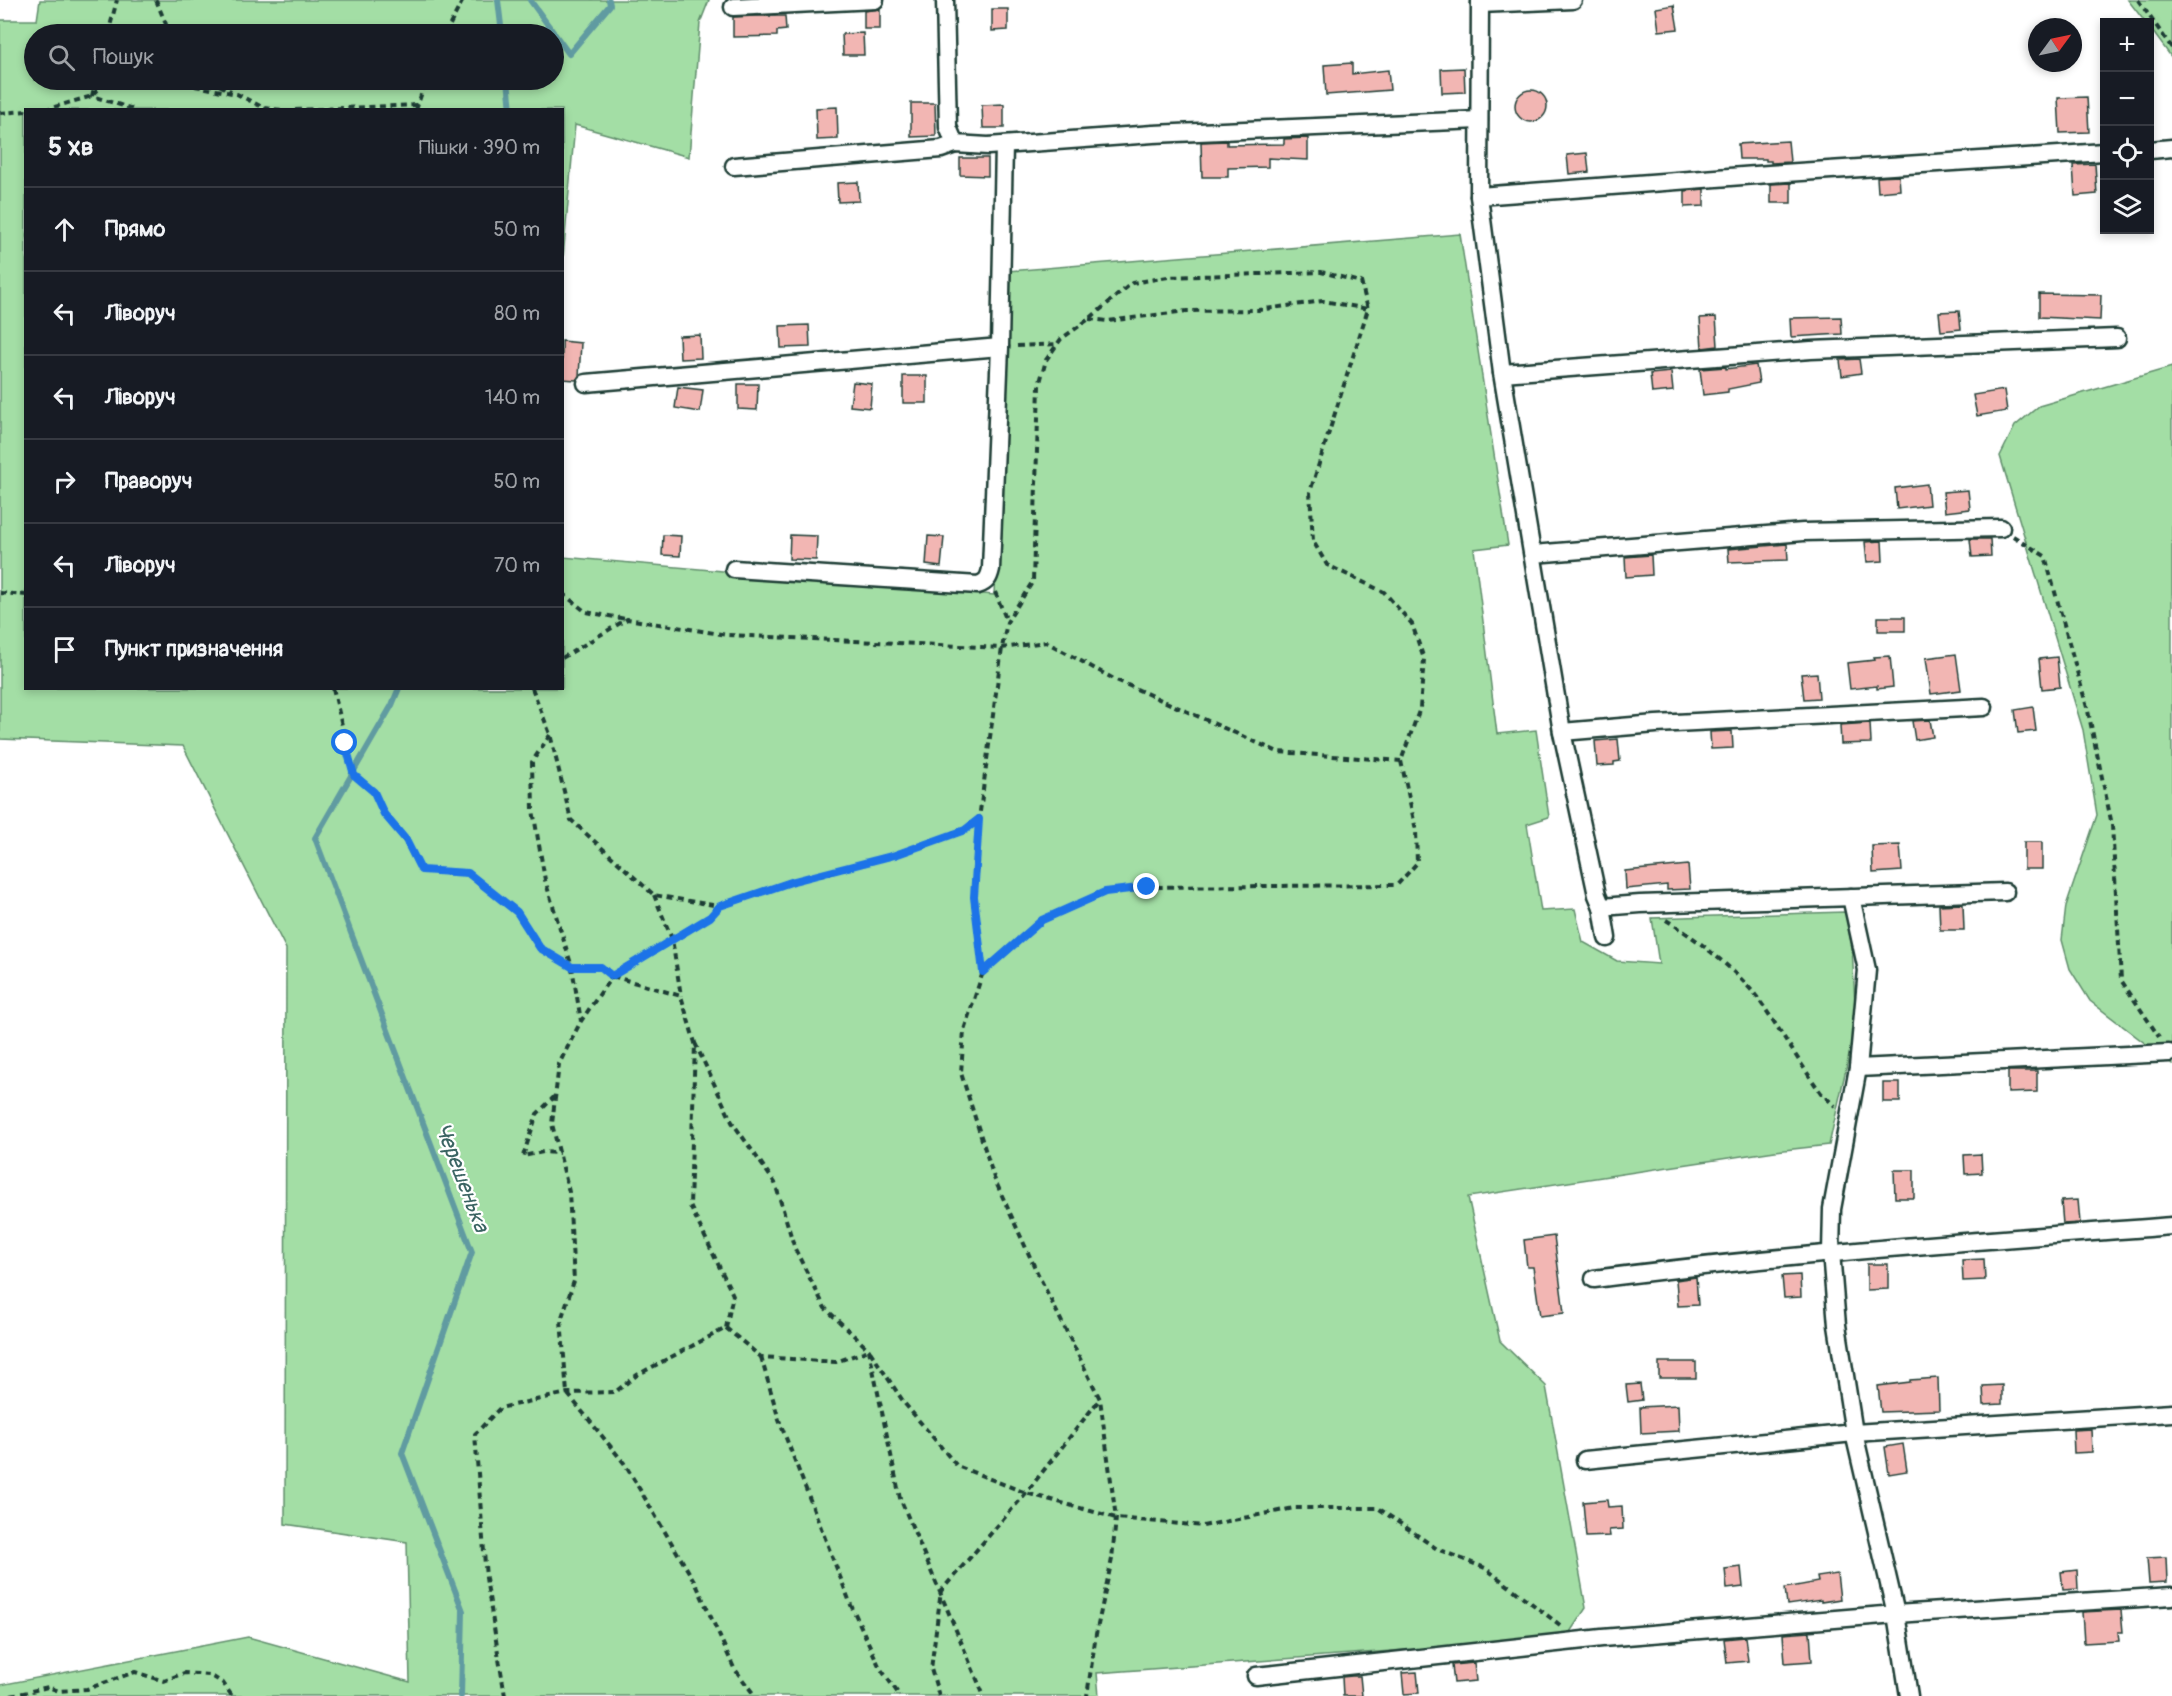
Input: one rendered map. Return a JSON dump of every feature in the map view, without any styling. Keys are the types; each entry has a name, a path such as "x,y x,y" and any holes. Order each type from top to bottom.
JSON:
{"street":[{"path":"733,7 875,0"},
{"path":"945,0 948,127 955,144"},
{"path":"1573,0 1480,2 1479,196 1502,373 1562,732 1607,938"},
{"path":"734,166 941,149 955,144 1004,145 1153,134 1479,120"},
{"path":"734,569 978,585 985,583 989,578 1000,347 1004,145"},
{"path":"2154,150 2172,148"},
{"path":"1479,196 2100,152"},
{"path":"1502,373 1811,350 2117,338"},
{"path":"586,383 1000,347"},
{"path":"1533,554 1803,532 2001,528"},
{"path":"1562,732 1656,724 1984,707"},
{"path":"1602,908 1640,904 2005,892"},
{"path":"1851,897 1867,970 1858,1068 1832,1209 1831,1252 1837,1325 1854,1433 1896,1614 1909,1696"},
{"path":"1858,1068 2169,1053"},
{"path":"1594,1279 1831,1252 2172,1226"},
{"path":"1585,1460 1854,1433 2172,1413"},
{"path":"1256,1676 1582,1641 1896,1614 2172,1596"}],"path":[{"path":"111,24 117,0"},
{"path":"156,0 166,24"},
{"path":"450,24 463,0"},
{"path":"2138,0 2172,48"},
{"path":"92,96 94,90"},
{"path":"52,108 92,96 98,90"},
{"path":"216,90 237,94"},
{"path":"229,90 264,108"},
{"path":"376,108 417,107 423,90"},
{"path":"92,96 130,108"},
{"path":"0,113 24,111"},
{"path":"983,972 1042,920 1105,892 1147,887 1396,885 1417,863 1416,830 1401,760 1420,708 1424,658 1412,624 1384,592 1327,565 1313,541 1310,492 1368,309 1361,282 1321,272 1168,277 1132,283 1058,344 1046,360 1040,386 1033,581 1007,622 1002,648 979,819 974,897 983,972 964,1030 961,1073 994,1178 1100,1400 1116,1518 1112,1559 1096,1634 1087,1696"},
{"path":"1089,319 1108,321 1187,311 1258,310 1323,300 1368,309"},
{"path":"1000,347 1058,344"},
{"path":"2001,528 2045,556 2088,711 2112,825 2121,980 2169,1053"},
{"path":"989,578 1007,622"},
{"path":"0,593 24,595"},
{"path":"564,595 586,612 727,635 1002,648 1046,642 1114,680 1278,752 1401,760"},
{"path":"564,657 627,619"},
{"path":"333,690 353,773 374,792 384,814 406,840 421,870 468,873 517,912 540,948 572,967 601,967 612,976 681,996"},
{"path":"533,690 550,734 571,820 654,895 672,939 681,996 695,1043 732,1122 775,1183 795,1249 825,1308 869,1350 905,1404 957,1466 1026,1493 1116,1518 1203,1526 1294,1508 1378,1508 1437,1548 1485,1568 1582,1641"},
{"path":"550,734 532,762 533,810 545,880 572,967 581,1021"},
{"path":"654,895 720,906 794,881 895,855 965,830 979,819"},
{"path":"1640,904 1683,930 1720,960 1756,996 1821,1093 1849,1119"},
{"path":"720,906 710,917 612,976 581,1021 559,1064 552,1124 569,1192 574,1281 561,1320 567,1393 624,1463 696,1584 734,1668 755,1696"},
{"path":"695,1043 690,1206 733,1295 726,1328"},
{"path":"556,1095 537,1114 523,1155 543,1152 559,1153"},
{"path":"726,1328 761,1357 779,1420 851,1605 880,1668 900,1696"},
{"path":"505,1696 486,1578 475,1434 500,1408 567,1393 615,1392 636,1375 726,1328"},
{"path":"761,1357 836,1362 869,1350"},
{"path":"869,1350 900,1498 984,1696"},
{"path":"939,1696 931,1669 941,1591 1026,1493 1100,1400"},
{"path":"11,1696 48,1687 59,1691 87,1689 135,1672 164,1681 184,1673 210,1676 223,1683 232,1696"}],"green space":[{"path":"40,0 709,0 700,23 689,157 575,125 564,247 564,108 24,108 24,690 564,690 564,557 994,595 1008,271 1460,234 1508,545 1474,549 1497,734 1536,730 1549,817 1527,824 1541,911 1575,909 1583,942 1617,961 1659,964 1652,918 1845,912 1852,946 1856,1024 1829,1145 1468,1197 1500,1341 1546,1386 1586,1608 1566,1638 1097,1673 1099,1696 0,1696 0,1685 248,1637 410,1682 407,1542 285,1524 286,949 183,746 0,739 0,20 37,20"},
{"path":"2128,0 2172,0 2172,58 2154,33 2154,18 2142,18"},
{"path":"2172,367 2172,1064 2090,1001 2070,969 2062,940 2066,906 2097,815 2083,730 2000,456 2015,426 2039,406"}],"building":[{"path":"1674,5 1678,29 1659,31 1656,8"},
{"path":"880,9 880,29 864,29 864,11"},
{"path":"992,9 1008,9 1008,30 992,31"},
{"path":"785,16 786,30 777,31 777,36 733,37 733,17"},
{"path":"863,33 864,55 843,55 842,34"},
{"path":"1352,63 1352,74 1388,70 1390,90 1326,95 1324,65"},
{"path":"1464,68 1465,92 1442,93 1441,69"},
{"path":"1531,90 1542,95 1547,106 1542,117 1531,122 1520,117 1515,106 1520,95"},
{"path":"2087,97 2089,132 2060,133 2058,98"},
{"path":"911,103 935,103 936,136 911,137"},
{"path":"1004,104 1004,128 983,128 982,105"},
{"path":"837,107 838,139 817,140 816,108"},
{"path":"1308,138 1308,160 1268,158 1268,167 1228,168 1228,177 1202,177 1201,142 1227,141 1227,145 1284,144 1284,139"},
{"path":"1788,141 1790,162 1771,163 1766,159 1739,159 1738,144"},
{"path":"1587,153 1589,172 1569,174 1567,155"},
{"path":"960,158 988,158 988,176 960,175"},
{"path":"2095,164 2097,194 2075,196 2073,165"},
{"path":"1899,176 1900,190 1878,192 1877,177"},
{"path":"858,182 859,201 838,202 837,183"},
{"path":"1791,183 1791,203 1771,203 1771,184"},
{"path":"1704,189 1704,206 1685,207 1685,191"},
{"path":"2039,294 2101,295 2100,320 2039,317"},
{"path":"1959,311 1961,329 1941,331 1939,312"},
{"path":"1716,317 1718,346 1702,348 1700,318"},
{"path":"1841,317 1842,334 1791,337 1790,318"},
{"path":"809,325 810,347 781,348 780,326"},
{"path":"700,335 701,358 680,359 679,336"},
{"path":"564,341 581,343 579,376 576,380 564,379"},
{"path":"1859,359 1861,373 1842,376 1840,360"},
{"path":"1756,365 1759,383 1728,389 1728,392 1703,395 1700,369 1726,367 1726,369"},
{"path":"1671,372 1673,391 1652,393 1650,374"},
{"path":"903,376 927,376 927,403 903,403"},
{"path":"853,382 872,384 870,408 850,406"},
{"path":"738,384 758,384 757,410 738,409"},
{"path":"678,387 703,390 700,412 675,408"},
{"path":"2004,390 2007,411 1977,416 1973,395"},
{"path":"1927,484 1929,505 1897,509 1895,488"},
{"path":"1968,490 1970,509 1945,512 1943,492"},
{"path":"663,535 681,536 680,556 662,555"},
{"path":"790,535 817,536 816,560 789,559"},
{"path":"928,536 944,537 941,567 926,565"},
{"path":"1970,539 1990,539 1991,556 1972,557"},
{"path":"1882,541 1883,561 1867,562 1865,542"},
{"path":"1787,544 1788,560 1729,562 1728,549"},
{"path":"1651,555 1652,575 1626,577 1625,557"},
{"path":"1878,617 1905,617 1905,631 1878,631"},
{"path":"1956,654 1961,690 1931,694 1926,658"},
{"path":"1890,656 1893,687 1850,689 1847,663"},
{"path":"2057,657 2060,687 2042,689 2039,659"},
{"path":"1817,673 1819,698 1804,699 1801,674"},
{"path":"2033,707 2036,731 2018,733 2015,710"},
{"path":"1930,720 1933,737 1915,740 1912,721"},
{"path":"1870,723 1871,743 1841,744 1840,725"},
{"path":"1732,731 1733,748 1711,749 1710,732"},
{"path":"1618,739 1620,761 1614,762 1614,765 1597,766 1595,741"},
{"path":"2024,842 2042,842 2042,869 2024,869"},
{"path":"1900,845 1902,871 1873,873 1872,846"},
{"path":"1688,865 1690,889 1667,890 1667,885 1626,889 1625,871"},
{"path":"1963,904 1964,930 1940,930 1939,905"},
{"path":"2008,1071 2037,1071 2037,1092 2008,1093"},
{"path":"1883,1083 1900,1083 1900,1102 1883,1102"},
{"path":"1981,1154 1982,1173 1965,1174 1964,1155"},
{"path":"1894,1170 1914,1170 1914,1198 1895,1198"},
{"path":"2078,1200 2080,1223 2063,1224 2061,1201"},
{"path":"1554,1236 1564,1313 1540,1316 1533,1267 1527,1267 1524,1240"},
{"path":"1984,1259 1985,1280 1963,1281 1962,1260"},
{"path":"1867,1264 1888,1264 1888,1289 1867,1290"},
{"path":"1800,1275 1801,1297 1784,1298 1782,1276"},
{"path":"1696,1277 1698,1305 1678,1306 1676,1280"},
{"path":"1659,1362 1696,1362 1696,1378 1659,1378"},
{"path":"1938,1378 1939,1410 1881,1412 1878,1386"},
{"path":"1640,1384 1642,1400 1628,1402 1626,1385"},
{"path":"2002,1385 2002,1404 1984,1405 1983,1386"},
{"path":"1678,1405 1679,1431 1641,1433 1640,1407"},
{"path":"2091,1429 2092,1452 2074,1453 2073,1430"},
{"path":"1903,1444 1907,1471 1889,1474 1885,1447"},
{"path":"1607,1500 1608,1507 1622,1506 1623,1529 1609,1530 1610,1536 1586,1537 1583,1502"},
{"path":"2166,1557 2167,1582 2149,1583 2147,1558"},
{"path":"1741,1567 1743,1587 1727,1589 1725,1569"},
{"path":"2077,1570 2078,1589 2063,1590 2061,1572"},
{"path":"1837,1574 1840,1599 1787,1605 1785,1588 1818,1582 1817,1577"},
{"path":"2121,1610 2123,1632 2118,1632 2119,1641 2084,1643 2082,1612"},
{"path":"1810,1632 1812,1661 1785,1663 1783,1634"},
{"path":"1745,1637 1748,1661 1727,1663 1724,1639"},
{"path":"1474,1663 1476,1681 1454,1683 1452,1665"},
{"path":"1417,1672 1419,1693 1404,1694 1402,1673"},
{"path":"1360,1676 1362,1696 1343,1696 1342,1677"}],"waterway":[{"name":"Черешенька","path":"498,0 501,24"},
{"name":"Черешенька","path":"530,0 547,24"},
{"name":"Черешенька","path":"564,47 569,54 610,5 609,0"},
{"name":"Черешенька","path":"509,90 511,108"},
{"name":"Черешенька","path":"398,690 392,705 315,838 472,1252 402,1453 463,1611 461,1696"}],"route":[{"path":"345,743 354,775 374,792 384,814 406,840 421,870 468,873 517,912 540,948 572,967 601,967 612,976 710,917 720,906 794,881 895,855 946,838 965,830 979,819 974,897 983,972 1042,920 1105,892 1147,887"}]}
